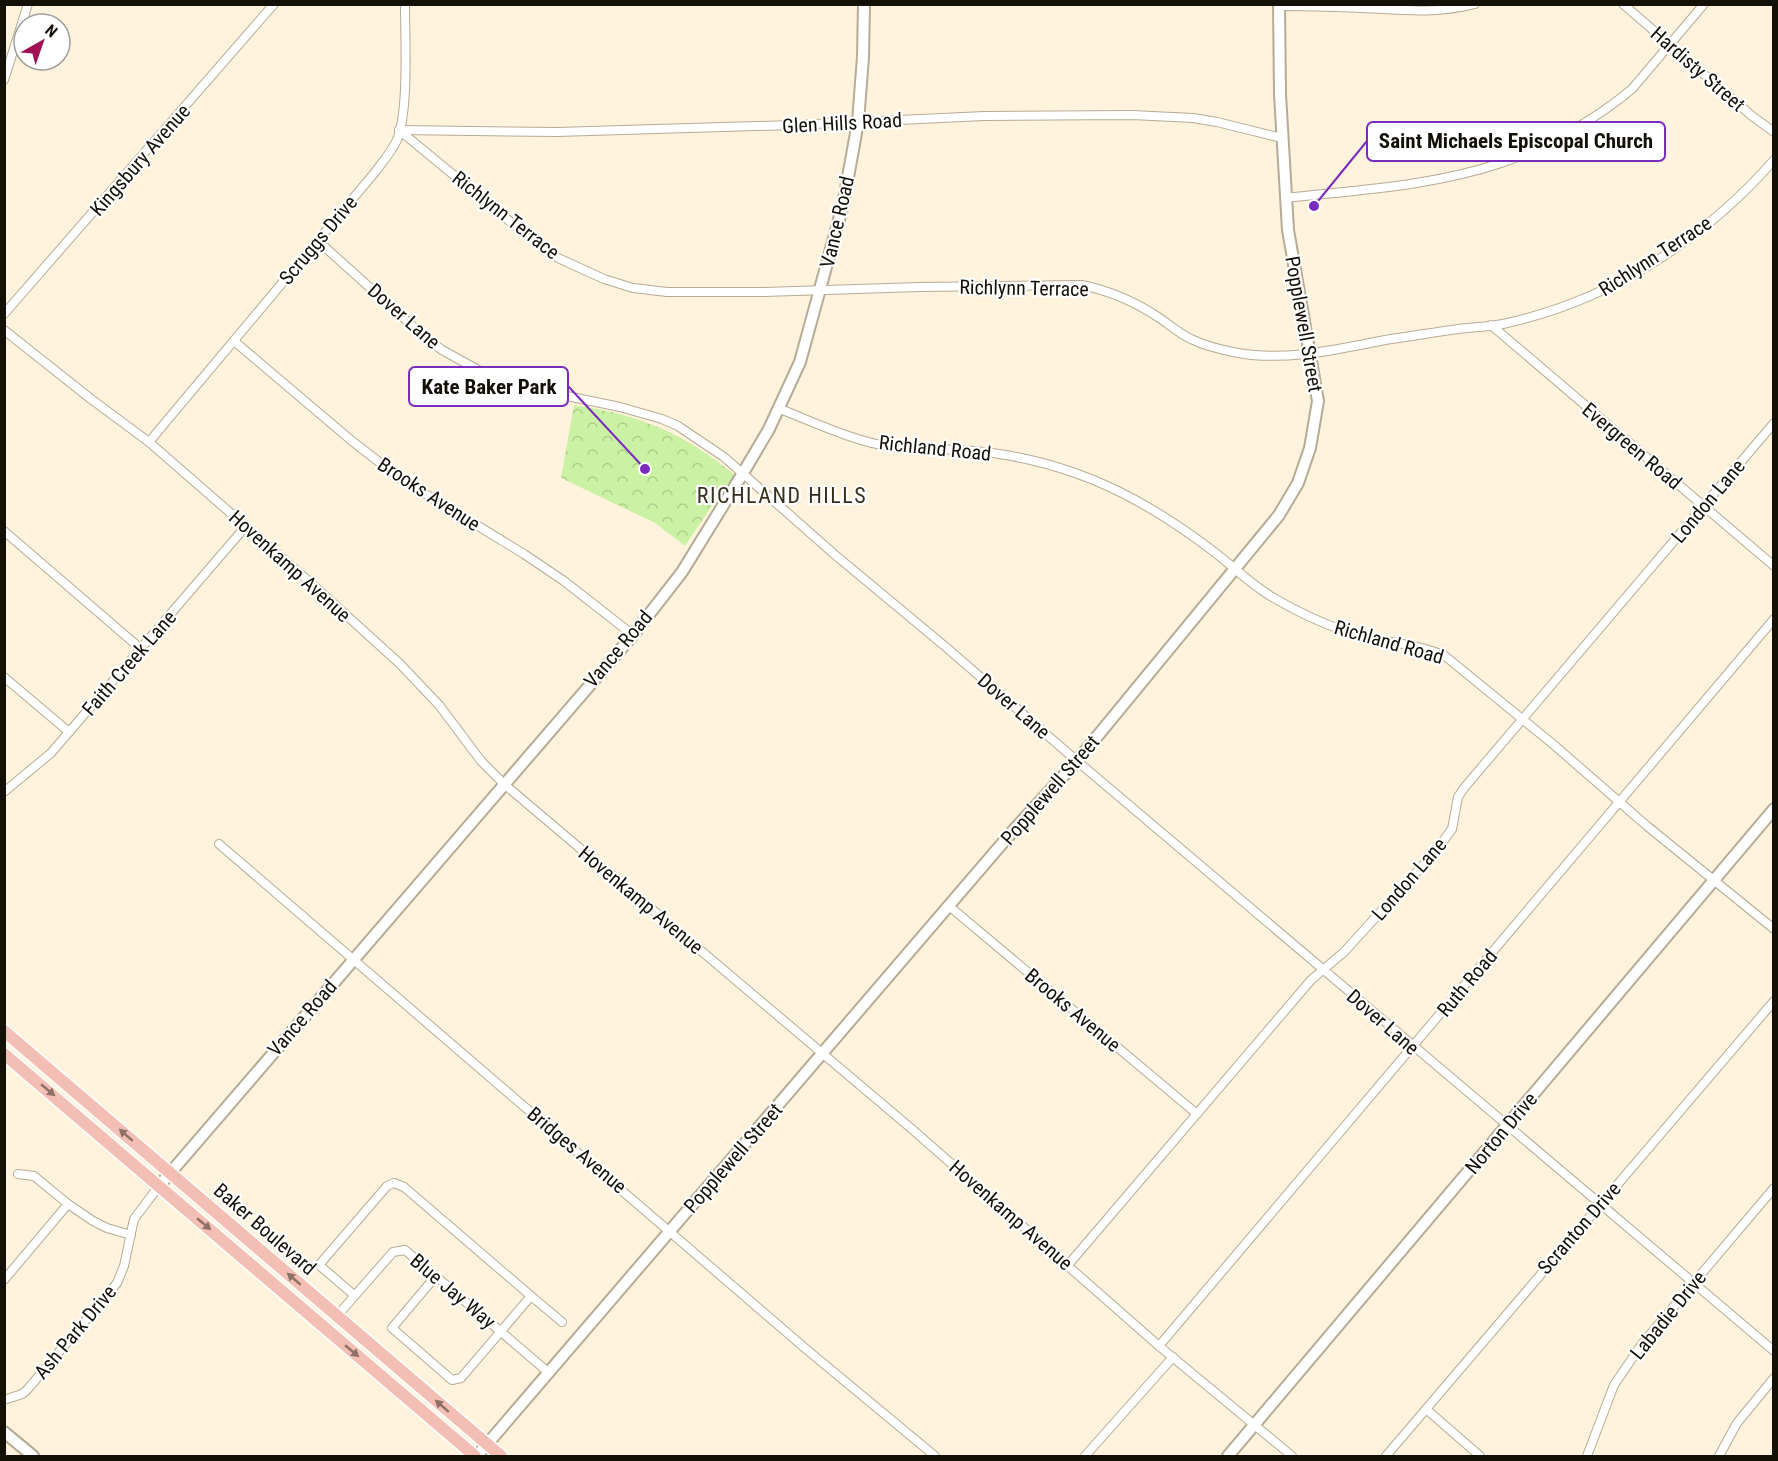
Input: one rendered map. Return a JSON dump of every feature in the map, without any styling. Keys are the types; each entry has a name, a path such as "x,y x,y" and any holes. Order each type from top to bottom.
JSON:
{"main road":[{"name":"Baker Boulevard","path":"4,1031 501,1456"},
{"name":"Baker Boulevard","path":"4,1054 476,1456"}],"street":[{"path":"4,80 28,4"},
{"name":"Kingsbury Avenue","path":"4,314 274,4"},
{"name":"Scruggs Drive","path":"149,442 376,171 390,151 399,130 404,79 405,4"},
{"name":"Vance Road","path":"159,1186 633,635 682,572 743,473 780,409 800,362 821,291 843,205 858,122 864,4"},
{"path":"1279,5 1427,12 1455,10 1476,4"},
{"name":"Hardisty Street","path":"1623,4 1773,132"},
{"path":"1286,198 1456,175 1518,156 1588,120 1618,101 1632,89 1704,4"},
{"name":"Popplewell Street","path":"476,1456 949,906 1077,761 1280,515 1298,483 1310,448 1318,401 1304,314 1292,262 1282,138 1279,5"},
{"name":"Glen Hills Road","path":"399,130 557,132 984,116 1132,115 1209,120 1282,138"},
{"name":"Richlynn Terrace","path":"399,130 524,233 558,258 604,279 633,288 668,292 821,291 1082,285 1129,300 1179,333 1205,345 1241,354 1275,355 1310,353 1491,325 1535,316 1577,303 1626,279 1677,247 1716,218 1773,160"},
{"name":"Dover Lane","path":"318,241 426,338 469,366 489,376 523,387 620,407 662,419 696,437 743,473 834,554 1773,1351"},
{"name":"Evergreen Road","path":"1491,325 1773,566"},
{"name":"Hovenkamp Avenue","path":"4,330 149,442 399,663 439,705 481,761 504,784 824,1053 1160,1346 1292,1456"},
{"name":"Brooks Avenue","path":"234,341 352,441 401,479 564,580 633,635"},
{"name":"Richland Road","path":"780,409 844,434 886,446 961,450 1028,458 1078,474 1156,511 1190,533 1256,587 1273,598 1326,624 1364,637 1434,651 1445,656 1773,929"},
{"name":"London Lane","path":"1068,1265 1311,980 1344,952 1435,852 1452,829 1458,797 1464,788 1773,423"},
{"name":"Faith Creek Lane","path":"4,792 51,753 246,526"},
{"path":"4,531 141,649"},
{"name":"Ruth Road","path":"1160,1346 1773,619"},
{"path":"4,677 69,732"},
{"name":"Norton Drive","path":"1228,1456 1773,809"},
{"name":"Bridges Avenue","path":"219,844 806,1349 935,1456"},
{"name":"Brooks Avenue","path":"949,906 1197,1114"},
{"name":"Scranton Drive","path":"1386,1456 1773,1001"},
{"path":"18,1174 34,1176 68,1204 107,1228 131,1235"},
{"path":"354,1295 319,1265 387,1186 394,1183 404,1187 562,1322"},
{"name":"Ash Park Drive","path":"4,1400 27,1390 117,1283 124,1266 138,1212 159,1186"},
{"name":"Labadie Drive","path":"1587,1456 1614,1385 1641,1344 1773,1188"},
{"path":"4,1280 68,1204"},
{"name":"Blue Jay Way","path":"337,1316 393,1252 405,1250 548,1372"},
{"path":"435,1277 392,1328 452,1380 462,1378 531,1296"},
{"path":"1085,1456 1173,1357"},
{"path":"1719,1456 1737,1423 1773,1378"},
{"path":"1426,1408 1479,1456"},
{"path":"4,1432 33,1456"}],"green space":[{"path":"574,405 620,414 661,428 698,448 736,476 732,484 726,485 685,546 655,523 561,478"}],"place":[{"name":"Saint Michaels Episcopal Church","path":"1314,206"},
{"name":"Kate Baker Park","path":"645,469"}],"district":[{"name":"RICHLAND HILLS","path":"782,495"}]}
